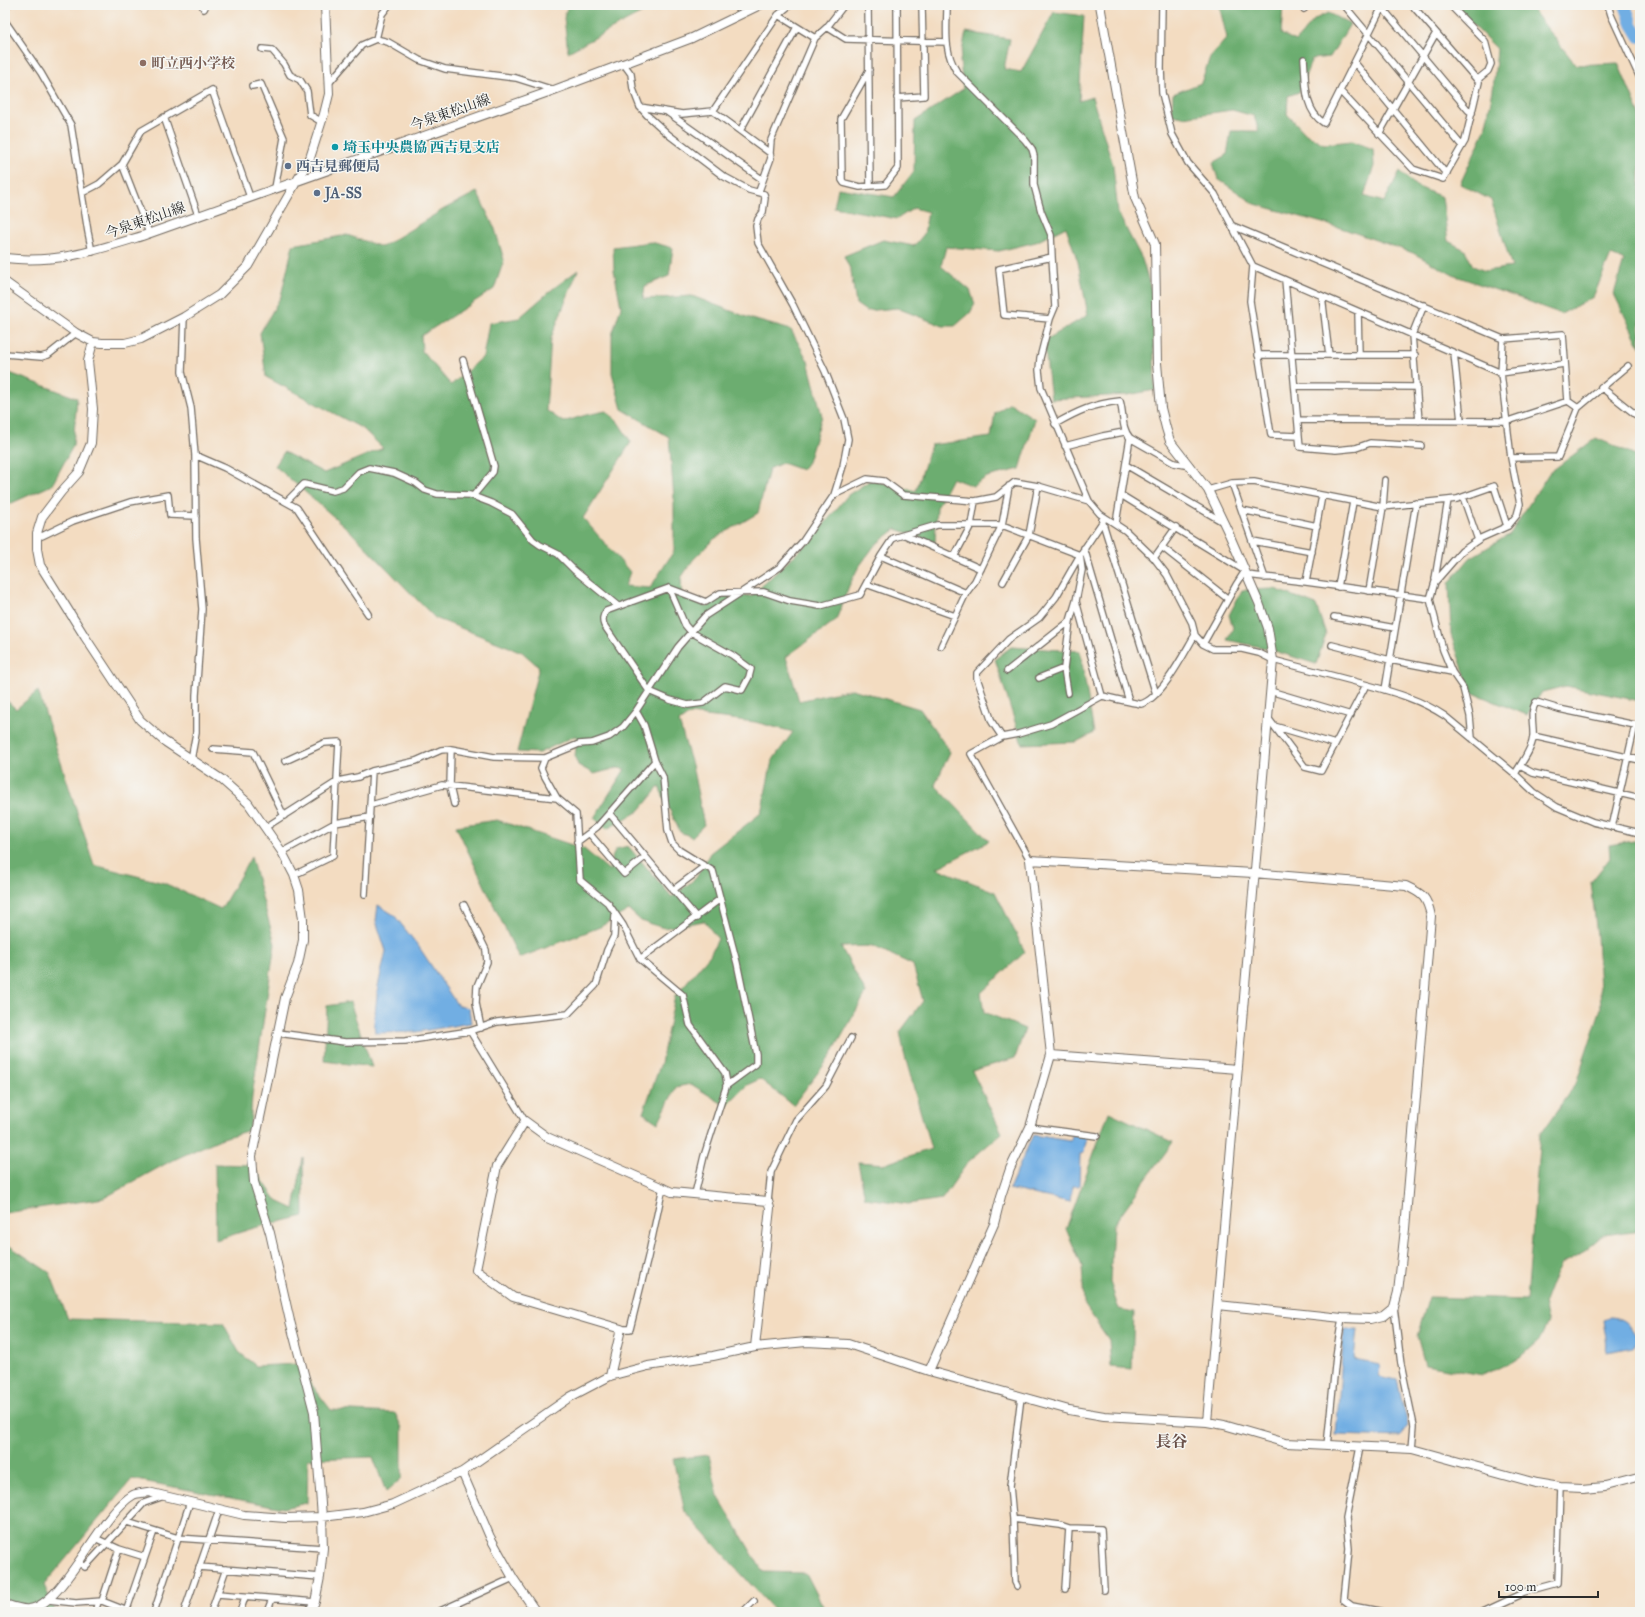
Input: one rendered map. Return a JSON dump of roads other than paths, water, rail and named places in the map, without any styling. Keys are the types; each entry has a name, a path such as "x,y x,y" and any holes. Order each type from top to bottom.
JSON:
{"street":[{"path":"202,5 204,9 206,5"},
{"path":"5,282 76,333 93,342 125,344 154,333 184,317 219,295 248,266 310,158 322,122 329,94 325,5"},
{"path":"376,39 382,14 389,5"},
{"name":"今泉東松山線","path":"5,258 28,261 56,259 92,252 149,233 554,90 692,38 760,5"},
{"path":"713,111 778,15 790,5"},
{"path":"759,191 770,158 770,140 815,38 827,27 844,5"},
{"path":"868,5 870,186"},
{"path":"869,70 841,119 842,180 844,183 860,187 884,185 898,168 897,5"},
{"path":"898,98 924,96 922,5"},
{"path":"947,5 947,51 957,72 1025,140 1032,149 1034,156 1034,184 1041,210 1051,235 1055,306 1040,358 1039,370 1041,388 1089,501 1100,514 1103,521 1156,694"},
{"path":"1100,5 1135,198 1155,244 1157,363 1161,408 1170,441 1208,490 1246,573 1268,628 1273,660 1253,873 1218,1305 1206,1422"},
{"path":"1162,5 1162,93 1172,134 1188,163 1215,194 1253,266 1250,301 1271,435 1299,436"},
{"path":"1344,5 1462,146"},
{"path":"1340,91 1413,169 1443,179 1465,141 1479,82 1412,5"},
{"path":"1450,5 1485,41 1491,64 1488,71 1477,80"},
{"path":"1608,5 1610,15 1640,78"},
{"path":"1304,59 1307,99 1312,110 1324,123 1369,34 1381,6 1472,113"},
{"path":"778,15 815,38"},
{"path":"5,21 41,73 71,126 92,252"},
{"path":"740,131 796,27"},
{"path":"827,27 846,39 947,42"},
{"path":"1379,134 1436,33"},
{"path":"328,84 362,45 376,39 388,42 419,60 445,69 516,78 554,90"},
{"path":"262,49 272,50 284,64 290,75 300,80 307,91 310,115 322,122"},
{"path":"266,827 338,780 358,777 416,761 441,750 451,749 494,757 545,758 579,744 592,743 609,737 623,727 636,711 678,647 705,616 780,566 803,541 834,495 843,466 848,439 844,419 825,371 793,305 758,243 756,226 758,219 763,212 765,198 764,194 759,191 749,190 723,176 669,135 640,107 633,89 631,74 623,63"},
{"path":"1354,63 1447,173"},
{"path":"252,86 261,84 284,138 275,188"},
{"path":"82,193 99,184 122,164 141,131 212,90 250,197"},
{"path":"640,107 682,114 713,111 770,153"},
{"path":"665,111 763,180"},
{"path":"164,117 198,215"},
{"path":"122,164 149,233"},
{"path":"1233,226 1503,339 1563,334 1564,364 1568,401 1578,408"},
{"path":"1050,320 1004,315 999,269 1052,257"},
{"path":"1253,266 1501,373 1564,364"},
{"path":"1285,280 1300,447 1336,450 1356,448 1370,443 1421,446"},
{"path":"1322,296 1329,355"},
{"path":"1420,420 1412,335 1424,305"},
{"path":"1358,312 1359,355"},
{"path":"184,317 182,372 192,408 195,455 196,538 202,609 196,695 196,733 191,760"},
{"path":"5,354 41,357 48,355 76,333"},
{"path":"1435,582 1462,551 1478,540 1507,526 1517,515 1520,504 1511,458 1508,421 1501,373 1503,339"},
{"path":"93,342 88,361 93,409 91,443 79,472 61,492 42,517 37,533 37,549 40,565 140,720 164,741 221,779 248,803 266,827 282,852 294,875 299,890 304,919 303,940 298,964 285,998 252,1156 254,1182 270,1233 290,1321 314,1412 323,1548 320,1577 315,1602 309,1612"},
{"path":"1454,353 1461,421"},
{"path":"1258,355 1415,355"},
{"path":"463,360 494,466 494,472 473,496"},
{"path":"1511,458 1558,457 1578,408 1601,387 1628,366"},
{"path":"1295,386 1417,387"},
{"path":"1601,387 1640,418"},
{"path":"1055,424 1078,411 1095,405 1120,401 1124,432 1130,438 1174,463 1190,466"},
{"path":"1298,420 1508,421 1568,401"},
{"path":"1065,446 1124,432"},
{"path":"1116,523 1130,438"},
{"path":"195,455 225,468 297,508 368,614"},
{"path":"1126,465 1223,523"},
{"path":"286,502 304,484 333,491 343,488 359,472 369,468 394,473 416,483 425,490 437,494 473,496 512,514 534,540 540,545 558,554 574,570 618,606"},
{"path":"834,495 867,479 884,481 903,495 975,501 996,497 1015,482 1038,486 1089,501"},
{"path":"1369,591 1383,507 1385,480"},
{"path":"1208,490 1232,483 1254,482 1383,507 1448,500 1463,497 1494,486 1507,526"},
{"path":"1232,483 1266,578"},
{"path":"940,646 966,593 975,581 1002,525 1009,486"},
{"path":"1003,582 1029,535 1038,486"},
{"path":"37,533 42,536 73,521 130,502 168,495 170,515 196,516"},
{"path":"1121,495 1176,527 1246,573 1266,578 1430,599"},
{"path":"1306,582 1322,496"},
{"path":"1463,497 1478,540"},
{"path":"1448,500 1435,582 1430,599 1443,650 1452,672 1463,688 1470,716 1472,738"},
{"path":"954,557 971,525 975,501"},
{"path":"1338,587 1354,502"},
{"path":"1385,690 1416,503"},
{"path":"1242,510 1317,526"},
{"path":"1100,514 1116,523 1154,558 1167,575 1179,596 1192,623 1195,635 1203,644 1213,649 1242,649 1273,660 1385,690 1433,708 1472,738 1534,792 1556,807 1572,815 1612,827 1640,833"},
{"path":"1002,738 992,722 985,706 977,673 1009,639 1039,618 1056,597 1084,548 1103,521"},
{"path":"669,588 685,625 691,632 732,655 750,669 750,676 742,690 725,686 703,703 688,705 670,700 648,691 603,621 606,611 669,588 706,602 720,593 764,592 790,601 820,606 860,595 881,556 893,538 937,525 1002,525 1080,555"},
{"path":"1154,558 1176,527"},
{"path":"905,535 981,569"},
{"path":"1253,541 1312,552"},
{"path":"1162,547 1228,599"},
{"path":"1084,548 1129,701"},
{"path":"1068,693 1064,668 1070,622 1082,570 1080,555"},
{"path":"881,556 966,593"},
{"path":"1203,644 1228,599 1246,573"},
{"path":"866,584 955,616"},
{"path":"1076,601 1102,696"},
{"path":"1334,617 1395,628"},
{"path":"1007,671 1070,622"},
{"path":"930,1371 994,1224 1010,1169 1030,1127 1051,1055 1030,860 971,754 1002,738 1051,724 1102,696 1140,704 1156,694 1175,669 1195,635"},
{"path":"1332,645 1390,660 1452,672"},
{"path":"1039,678 1064,668"},
{"path":"1268,718 1305,767 1321,771 1366,685"},
{"path":"1270,691 1351,715"},
{"path":"1515,774 1532,745 1532,709 1536,702 1559,709 1638,726 1628,758 1612,827"},
{"path":"636,711 644,725 655,761 663,777 668,831 672,843 679,850 713,871 737,963 756,1054 756,1064 726,1086"},
{"path":"1274,726 1335,744"},
{"path":"1533,736 1640,760"},
{"path":"285,762 324,743 339,742 333,856 294,875"},
{"path":"213,749 253,752 284,816"},
{"path":"451,749 450,787 454,804"},
{"path":"545,758 541,768 557,798 576,814 580,880 608,903 623,926 640,959 683,995 690,1025 725,1073 726,1086 704,1156 695,1194"},
{"path":"577,842 597,827 655,761"},
{"path":"1520,766 1532,773 1640,798"},
{"path":"365,894 372,772"},
{"path":"371,805 442,785 557,798"},
{"path":"609,814 697,918"},
{"path":"282,852 334,823 370,817"},
{"path":"589,833 624,874 645,857"},
{"path":"1030,860 1253,873 1406,886 1420,892 1425,898 1429,906 1431,916 1406,1221 1398,1292 1394,1307 1401,1364 1414,1426 1412,1449"},
{"path":"673,890 705,866"},
{"path":"640,959 697,918 720,899"},
{"path":"464,905 486,950 487,962 477,986 476,1003 481,1028"},
{"path":"278,1033 345,1042 405,1041 470,1031 497,1022 568,1014 596,984 607,950 614,936 615,915"},
{"path":"470,1031 525,1121 547,1137 672,1192 768,1201"},
{"path":"755,1347 770,1208 768,1201 771,1172 796,1120 826,1086 851,1038"},
{"path":"1051,1055 1238,1069"},
{"path":"525,1121 497,1166 476,1270 513,1297 621,1329 630,1329 648,1257 663,1187"},
{"path":"1030,1127 1097,1136"},
{"path":"1218,1305 1342,1318 1370,1319 1383,1316 1394,1307"},
{"path":"1327,1446 1336,1356 1342,1318"},
{"path":"610,1376 621,1329"},
{"path":"5,1604 27,1611 48,1600 115,1511 133,1495 148,1492 244,1515 286,1518 322,1517 363,1512 393,1504 462,1472 570,1397 610,1376 648,1366 713,1356 755,1347 806,1342 840,1342 930,1371 1021,1397 1069,1410 1104,1416 1206,1422 1286,1443 1412,1449 1536,1483 1560,1487 1584,1488 1605,1486 1640,1477"},
{"path":"1016,1586 1010,1486 1021,1397"},
{"path":"1360,1447 1346,1518 1349,1549 1344,1600 1352,1606 1383,1612"},
{"path":"462,1472 490,1537 513,1578 536,1612"},
{"path":"1483,1612 1524,1593 1557,1584 1560,1487"},
{"path":"78,1562 86,1567 106,1543 144,1504 164,1496"},
{"path":"154,1612 190,1502"},
{"path":"184,1612 219,1510"},
{"path":"1013,1519 1060,1525 1069,1528 1101,1529 1104,1590"},
{"path":"127,1522 178,1538 323,1548"},
{"path":"1065,1590 1069,1528"},
{"path":"48,1600 76,1603 100,1601 128,1611 154,1531"},
{"path":"95,1538 120,1549 145,1557"},
{"path":"95,1612 120,1549"},
{"path":"199,1567 320,1577"},
{"path":"212,1612 226,1569"},
{"path":"438,1612 513,1578"},
{"path":"218,1594 315,1602"},
{"path":"240,1612 245,1597"},
{"path":"268,1612 272,1598"},
{"path":"743,1612 754,1601"}],"water":[{"path":"378,905 394,915 419,947 458,1006 469,1008 471,1023 416,1032 375,1033 374,1023 378,986 386,951 376,921"},
{"path":"1033,1135 1071,1141 1072,1135 1087,1136 1084,1153 1080,1154 1079,1186 1072,1186 1070,1202 1009,1189"},
{"path":"1610,1317 1621,1319 1628,1324 1638,1340 1634,1347 1606,1352 1603,1319"},
{"path":"1357,1329 1354,1359 1380,1364 1379,1376 1397,1380 1408,1425 1401,1437 1336,1435 1344,1330"}],"waterway":[{"path":"1625,5 1632,24 1640,37"}],"place":[{"name":"町立西小学校","path":"143,63"},
{"name":"埼玉中央農協 西吉見支店","path":"335,147"},
{"name":"西吉見郵便局","path":"288,166"},
{"name":"JA-SS","path":"317,193"}],"district":[{"name":"長谷","path":"1171,1441"}]}
